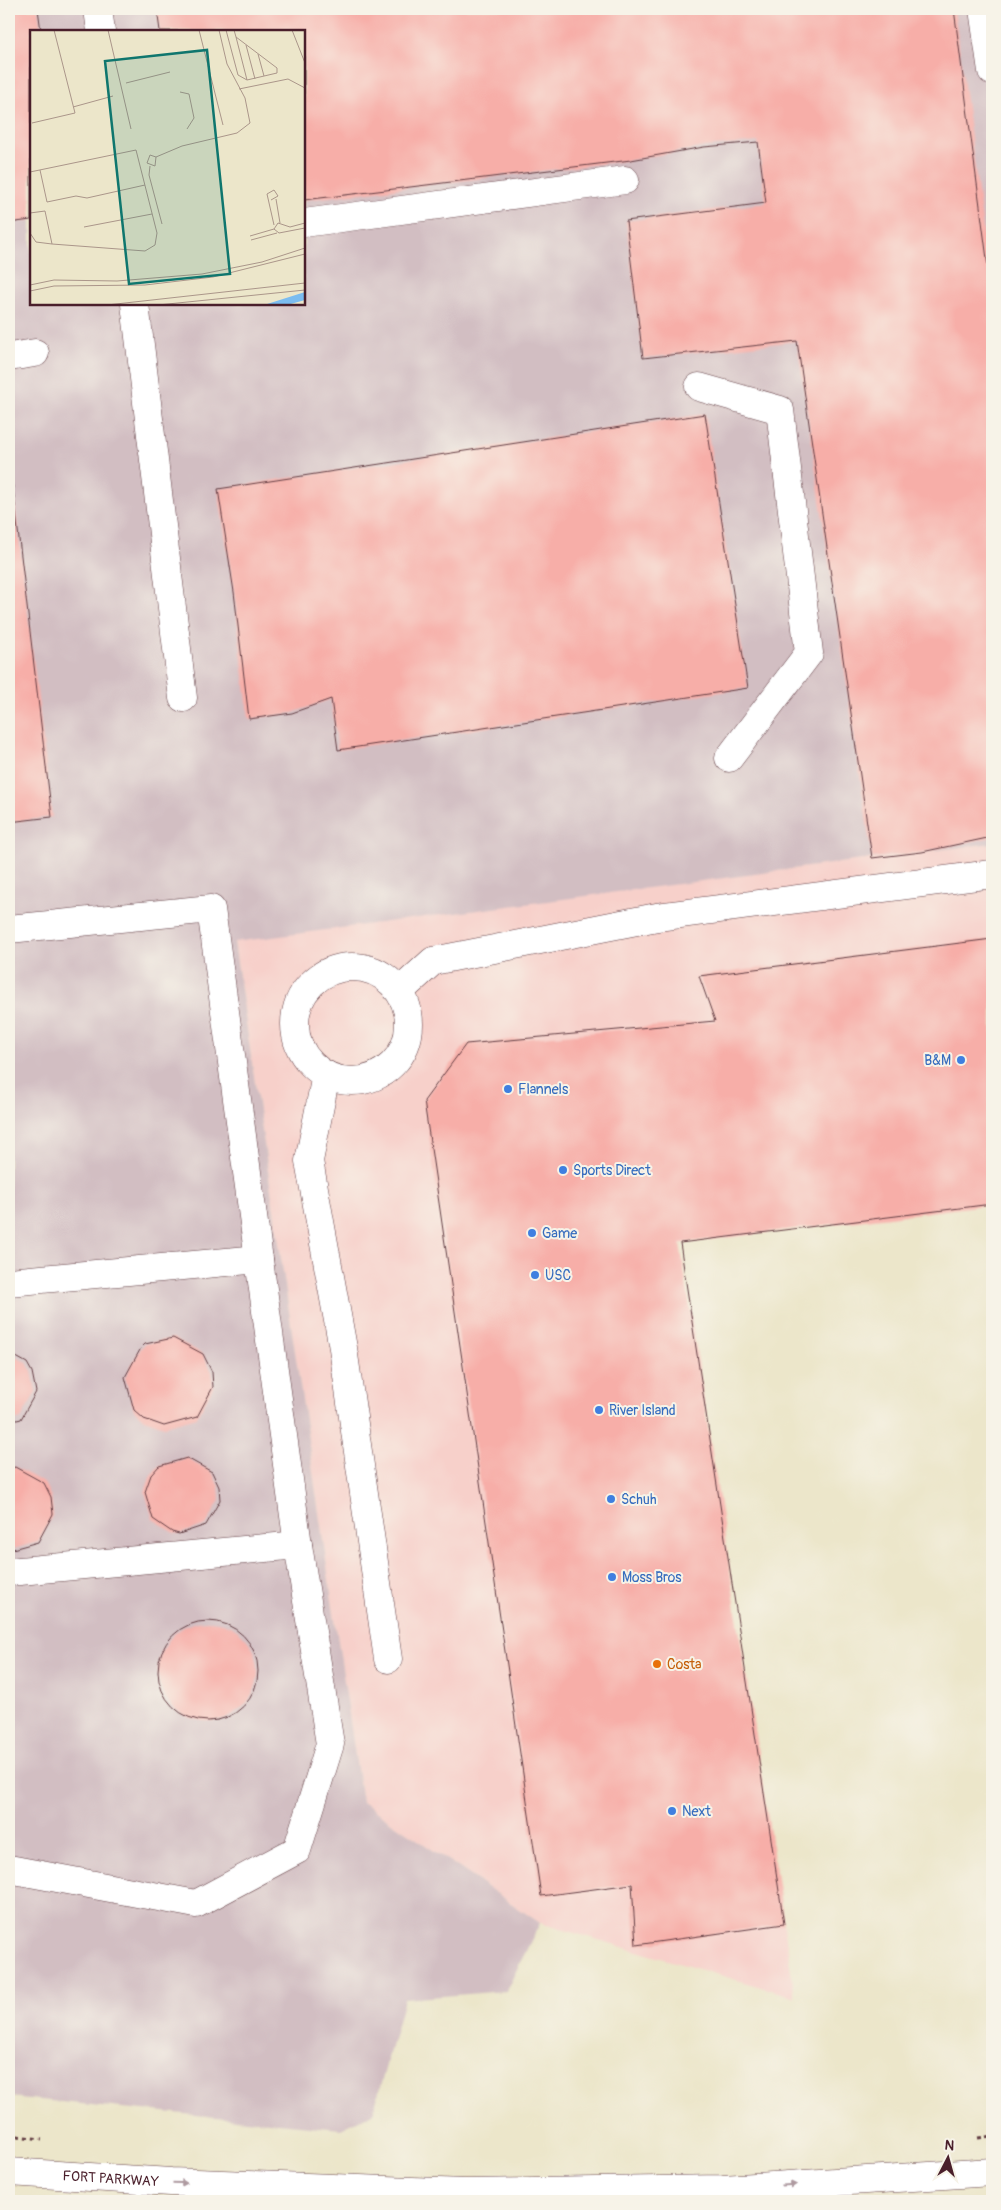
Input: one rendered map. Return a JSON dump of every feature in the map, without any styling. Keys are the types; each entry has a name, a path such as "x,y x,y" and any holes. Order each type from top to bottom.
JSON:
{"main road":[{"path":"98,9 101,30"},
{"path":"983,9 992,71"},
{"path":"305,223 625,180"},
{"path":"135,305 183,698"},
{"path":"699,387 780,410 810,654 729,758"},
{"path":"400,991 433,961 462,955 657,917 992,874"},
{"path":"9,929 211,909 298,1545 330,1744 297,1850 196,1904 9,1869"},
{"path":"360,967 386,977 400,991 409,1015 409,1035 400,1056 386,1070 375,1077 345,1081 326,1075 311,1064 300,1048 295,1019 301,998 310,984 333,970 360,967"},
{"path":"326,1075 309,1161 343,1348 388,1659"},
{"path":"9,1282 259,1259"},
{"path":"9,1572 298,1545"},
{"name":"FORT PARKWAY","path":"9,2172 171,2182 465,2193 723,2189 992,2172"}],"shaded area":[{"path":"9,9 992,9 992,843 234,942 362,1802 540,1923 506,1991 404,1999 373,2113 341,2129 9,2097"},
{"path":"992,843 992,1204 680,1244 795,1997 540,1923 362,1802 234,941"}],"building":[{"path":"9,9 38,9 41,30 30,30 30,220 9,223"},
{"path":"157,9 954,9 992,297 992,837 922,852 872,858 797,341 643,358 626,221 766,203 758,142 704,147 631,160 305,200 305,30 160,30"},
{"path":"705,414 748,688 338,750 331,699 292,713 249,719 234,592 218,489"},
{"path":"9,464 52,817 9,822"},
{"path":"992,939 992,1204 680,1243 784,1924 636,1945 632,1884 541,1896 424,1101 466,1044 715,1021 699,976"},
{"path":"173,1338 203,1354 212,1372 213,1387 197,1417 164,1426 144,1419 134,1410 125,1377 145,1344"},
{"path":"9,1353 27,1363 32,1372 36,1392 21,1419 9,1422"},
{"path":"187,1458 212,1472 219,1487 220,1500 206,1525 179,1534 172,1532 153,1519 145,1492 151,1475 159,1466"},
{"path":"15,1467 44,1483 51,1497 53,1514 38,1542 9,1550 9,1469"},
{"path":"208,1621 227,1625 243,1636 254,1652 258,1671 254,1690 243,1706 227,1717 208,1721 189,1717 173,1706 162,1690 158,1671 162,1652 173,1636 189,1625"}],"place":[{"name":"B&M","path":"961,1060"},
{"name":"Flannels","path":"508,1089"},
{"name":"Sports Direct","path":"563,1170"},
{"name":"Game","path":"532,1233"},
{"name":"USC","path":"535,1275"},
{"name":"River Island","path":"599,1410"},
{"name":"Schuh","path":"611,1499"},
{"name":"Moss Bros","path":"612,1577"},
{"name":"Costa","path":"657,1664"},
{"name":"Next","path":"672,1811"}]}
